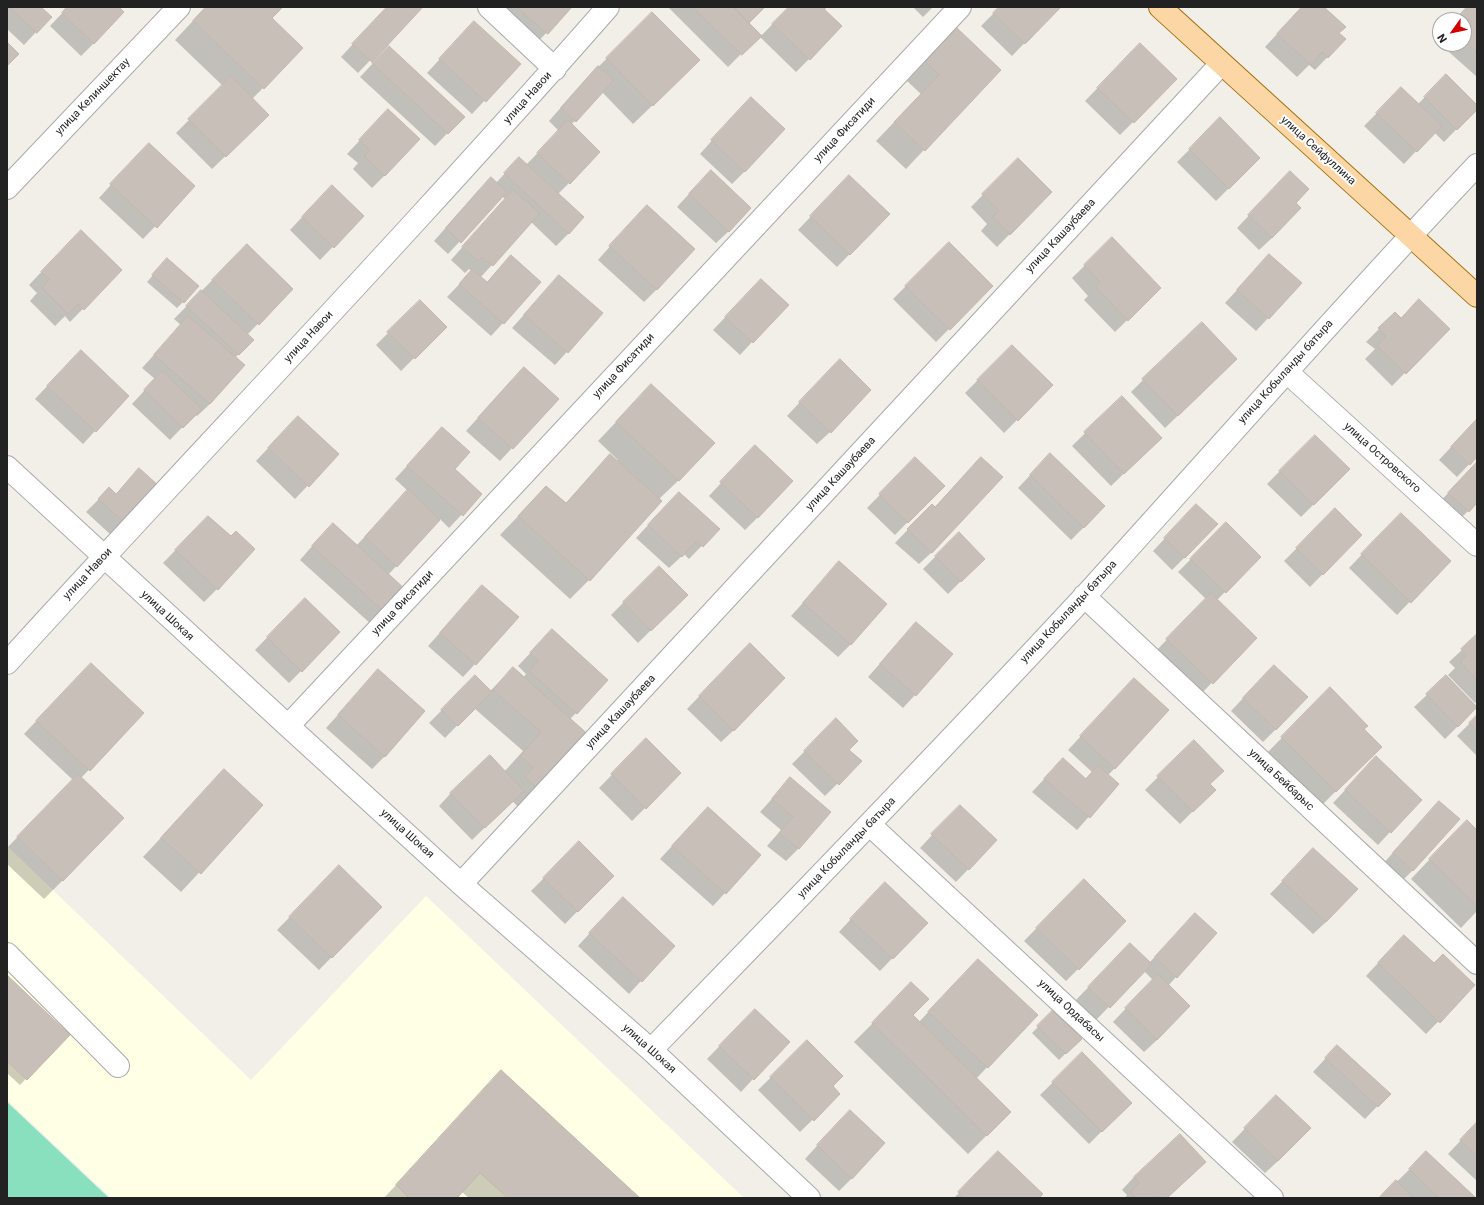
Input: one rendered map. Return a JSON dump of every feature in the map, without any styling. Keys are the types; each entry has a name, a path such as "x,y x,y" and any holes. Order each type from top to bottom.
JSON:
{"main road":[{"name":"улица Сейфуллина","path":"1160,7 1477,296"}],"street":[{"name":"улица Келиншектау","path":"7,188 179,7"},
{"path":"488,7 555,69"},
{"name":"улица Навои","path":"7,663 329,316 555,69 608,7"},
{"name":"улица Фисатиди","path":"288,726 960,7"},
{"name":"улица Кашаубаева","path":"461,884 1221,64"},
{"name":"улица Кобыланды батыра","path":"651,1050 870,825 1084,596 1411,235 1477,165"},
{"name":"улица Островского","path":"1287,372 1477,544"},
{"name":"улица Шокая","path":"7,467 461,884 651,1050 809,1198"},
{"name":"улица Бейбарыс","path":"1084,596 1477,963"},
{"name":"улица Ордабасы","path":"870,825 1272,1198"},
{"path":"7,954 118,1066"}],"shaded area":[{"path":"7,846 251,1080 426,896 744,1198 111,1198 7,1100"}],"green space":[{"path":"7,1102 109,1198 7,1198"}],"building":[{"path":"10,7 41,7 52,17 37,33"},
{"path":"67,7 119,7 124,12 94,44 62,13"},
{"path":"206,7 283,7 272,18 303,48 264,89 193,21"},
{"path":"387,7 423,7 372,62 352,44"},
{"path":"517,7 572,7 548,34"},
{"path":"693,7 733,7 762,36 742,55"},
{"path":"734,7 765,7 749,23"},
{"path":"789,7 827,7 824,9 842,26 810,60 772,24"},
{"path":"999,7 1061,7 1025,44 993,13"},
{"path":"1302,7 1324,7 1346,27 1339,33 1346,39 1328,58 1322,52 1311,65 1277,34"},
{"path":"1467,7 1477,7 1477,53 1472,48 1472,12 1462,12"},
{"path":"652,12 700,60 653,106 606,58"},
{"path":"474,21 521,64 486,102 439,59"},
{"path":"957,28 1001,70 925,151 894,122 939,75 925,61"},
{"path":"7,42 19,54 7,66"},
{"path":"1140,43 1177,79 1134,123 1097,88"},
{"path":"389,46 465,117 448,134 372,63"},
{"path":"598,66 614,80 576,122 561,108"},
{"path":"1446,74 1477,105 1477,110 1457,130 1424,97"},
{"path":"231,76 269,115 226,157 188,119"},
{"path":"1401,87 1442,126 1417,152 1376,113"},
{"path":"751,97 785,129 745,172 711,140"},
{"path":"388,109 420,139 385,176 364,156 370,150 359,140"},
{"path":"1220,117 1260,158 1229,189 1189,149"},
{"path":"568,120 600,152 570,184 537,153"},
{"path":"149,143 195,186 157,228 110,184"},
{"path":"519,157 584,217 569,234 504,173"},
{"path":"1018,158 1052,192 1010,235 993,217 999,211 982,194"},
{"path":"711,170 751,208 729,232 689,194"},
{"path":"1290,171 1309,189 1296,203 1301,208 1272,238 1248,215"},
{"path":"849,175 890,214 850,255 810,216"},
{"path":"491,177 507,192 461,243 446,228"},
{"path":"332,185 364,216 334,248 302,217"},
{"path":"513,190 540,213 493,266 482,257 478,261 462,247"},
{"path":"647,205 695,249 657,290 609,246"},
{"path":"81,230 122,270 84,310 78,304 68,314 42,288 49,279 41,272"},
{"path":"1112,237 1161,288 1128,321 1096,287 1100,282 1084,265"},
{"path":"949,242 993,286 950,330 905,286"},
{"path":"247,244 293,289 259,325 212,280"},
{"path":"1269,254 1302,283 1269,319 1237,290"},
{"path":"511,255 541,282 504,324 459,284 472,269 487,282"},
{"path":"167,258 199,286 184,303 152,275"},
{"path":"559,275 603,313 568,353 524,315"},
{"path":"761,279 789,305 753,343 725,317"},
{"path":"201,290 254,340 239,355 186,306"},
{"path":"1419,299 1450,329 1406,374 1377,346 1386,336 1378,328 1395,312 1401,318"},
{"path":"420,300 447,327 415,359 387,332"},
{"path":"188,316 245,365 210,404 154,355"},
{"path":"1202,322 1237,359 1178,416 1142,379"},
{"path":"1012,345 1053,385 1018,421 977,380"},
{"path":"81,350 129,396 96,432 47,386"},
{"path":"840,359 871,390 831,433 799,402"},
{"path":"524,367 559,399 513,449 478,418"},
{"path":"162,371 202,409 183,428 144,390"},
{"path":"651,384 715,443 679,481 616,422"},
{"path":"1122,396 1162,438 1124,474 1084,432"},
{"path":"298,416 339,454 309,487 268,448"},
{"path":"1477,419 1477,457 1470,465 1451,447"},
{"path":"442,427 470,452 455,469 482,494 463,516 407,466"},
{"path":"1315,435 1350,469 1314,505 1279,471"},
{"path":"755,445 793,481 758,518 720,482"},
{"path":"1050,453 1105,506 1084,528 1030,475"},
{"path":"610,454 662,501 590,581 518,516 546,486 566,503"},
{"path":"915,457 945,486 908,523 879,494"},
{"path":"981,457 1003,477 932,553 907,529 932,504 935,507"},
{"path":"1477,462 1477,503 1469,512 1448,493"},
{"path":"139,468 159,486 125,523 98,499 109,487 116,494"},
{"path":"408,489 440,520 397,567 365,537"},
{"path":"679,492 720,529 703,547 696,541 682,557 648,525"},
{"path":"1196,504 1218,524 1185,558 1164,538"},
{"path":"1335,508 1362,535 1323,575 1296,548"},
{"path":"1401,513 1451,561 1411,603 1361,554"},
{"path":"208,516 231,536 236,531 255,549 218,590 175,550"},
{"path":"1226,522 1261,557 1226,593 1190,559"},
{"path":"333,523 406,590 385,613 312,546"},
{"path":"959,532 985,559 961,582 935,556"},
{"path":"839,561 887,604 851,645 803,603"},
{"path":"659,566 688,595 651,631 623,602"},
{"path":"482,585 519,617 476,665 440,633"},
{"path":"1211,593 1257,638 1213,684 1166,639"},
{"path":"305,598 340,632 302,672 267,637"},
{"path":"916,622 953,654 916,696 880,664"},
{"path":"552,629 608,680 577,714 529,671 538,661 530,653"},
{"path":"1477,634 1477,680 1460,662 1467,655 1461,649"},
{"path":"750,643 785,678 734,731 699,696"},
{"path":"91,663 144,713 90,771 36,721"},
{"path":"1274,665 1308,697 1276,730 1243,698"},
{"path":"513,667 592,738 544,794 525,777 533,767 520,756 541,732 493,690"},
{"path":"378,669 425,711 385,757 338,715"},
{"path":"475,675 492,692 458,726 441,710"},
{"path":"1446,675 1477,707 1458,727 1426,694"},
{"path":"1134,678 1169,710 1115,769 1080,736"},
{"path":"1330,687 1368,726 1364,729 1382,747 1336,792 1281,737"},
{"path":"1477,715 1477,731 1469,723"},
{"path":"836,718 858,741 849,750 862,761 839,785 804,751"},
{"path":"646,738 681,773 646,809 611,774"},
{"path":"1194,740 1224,771 1210,784 1216,790 1193,812 1157,776"},
{"path":"490,755 524,791 485,828 450,793"},
{"path":"1376,756 1422,800 1391,833 1345,790"},
{"path":"1063,758 1086,779 1098,765 1119,784 1090,818 1044,779"},
{"path":"224,769 263,805 201,874 161,838"},
{"path":"78,774 124,818 63,881 17,837"},
{"path":"790,777 831,812 799,849 779,833 793,817 772,799"},
{"path":"1439,801 1460,819 1413,871 1393,853"},
{"path":"960,805 997,840 969,870 931,834"},
{"path":"708,807 761,855 726,894 672,846"},
{"path":"1467,820 1477,830 1477,906 1429,859"},
{"path":"579,841 614,876 578,912 543,878"},
{"path":"1313,848 1358,889 1326,922 1282,881"},
{"path":"339,865 382,907 332,958 289,917"},
{"path":"1084,879 1126,921 1079,970 1036,928"},
{"path":"885,882 928,923 893,959 850,919"},
{"path":"623,897 675,946 642,982 589,933"},
{"path":"1195,913 1217,933 1177,978 1155,957"},
{"path":"1404,935 1434,963 1443,954 1475,985 1440,1023 1378,963"},
{"path":"1130,943 1152,964 1110,1008 1088,987"},
{"path":"978,959 1038,1015 988,1068 928,1012"},
{"path":"1158,974 1190,1006 1157,1040 1125,1008"},
{"path":"7,975 70,1035 27,1080 7,1061"},
{"path":"911,982 929,999 913,1015 1011,1112 987,1136 872,1023"},
{"path":"755,1009 790,1042 754,1080 719,1046"},
{"path":"1053,1010 1082,1039 1066,1054 1037,1026"},
{"path":"807,1040 843,1076 833,1086 840,1094 814,1121 770,1077"},
{"path":"1337,1045 1391,1094 1378,1107 1325,1058"},
{"path":"1082,1052 1132,1103 1102,1132 1052,1082"},
{"path":"501,1070 640,1198 508,1198 480,1173 457,1198 409,1198 396,1185"},
{"path":"1276,1095 1311,1128 1278,1161 1244,1128"},
{"path":"850,1110 885,1143 852,1179 817,1145"},
{"path":"1477,1122 1477,1156 1460,1140"},
{"path":"1180,1134 1206,1162 1167,1198 1136,1198 1130,1192 1139,1183 1134,1177"},
{"path":"998,1151 1043,1194 1039,1198 964,1198 958,1192"},
{"path":"1426,1151 1476,1198 1439,1198 1409,1169"},
{"path":"1396,1180 1414,1198 1379,1198"}]}
